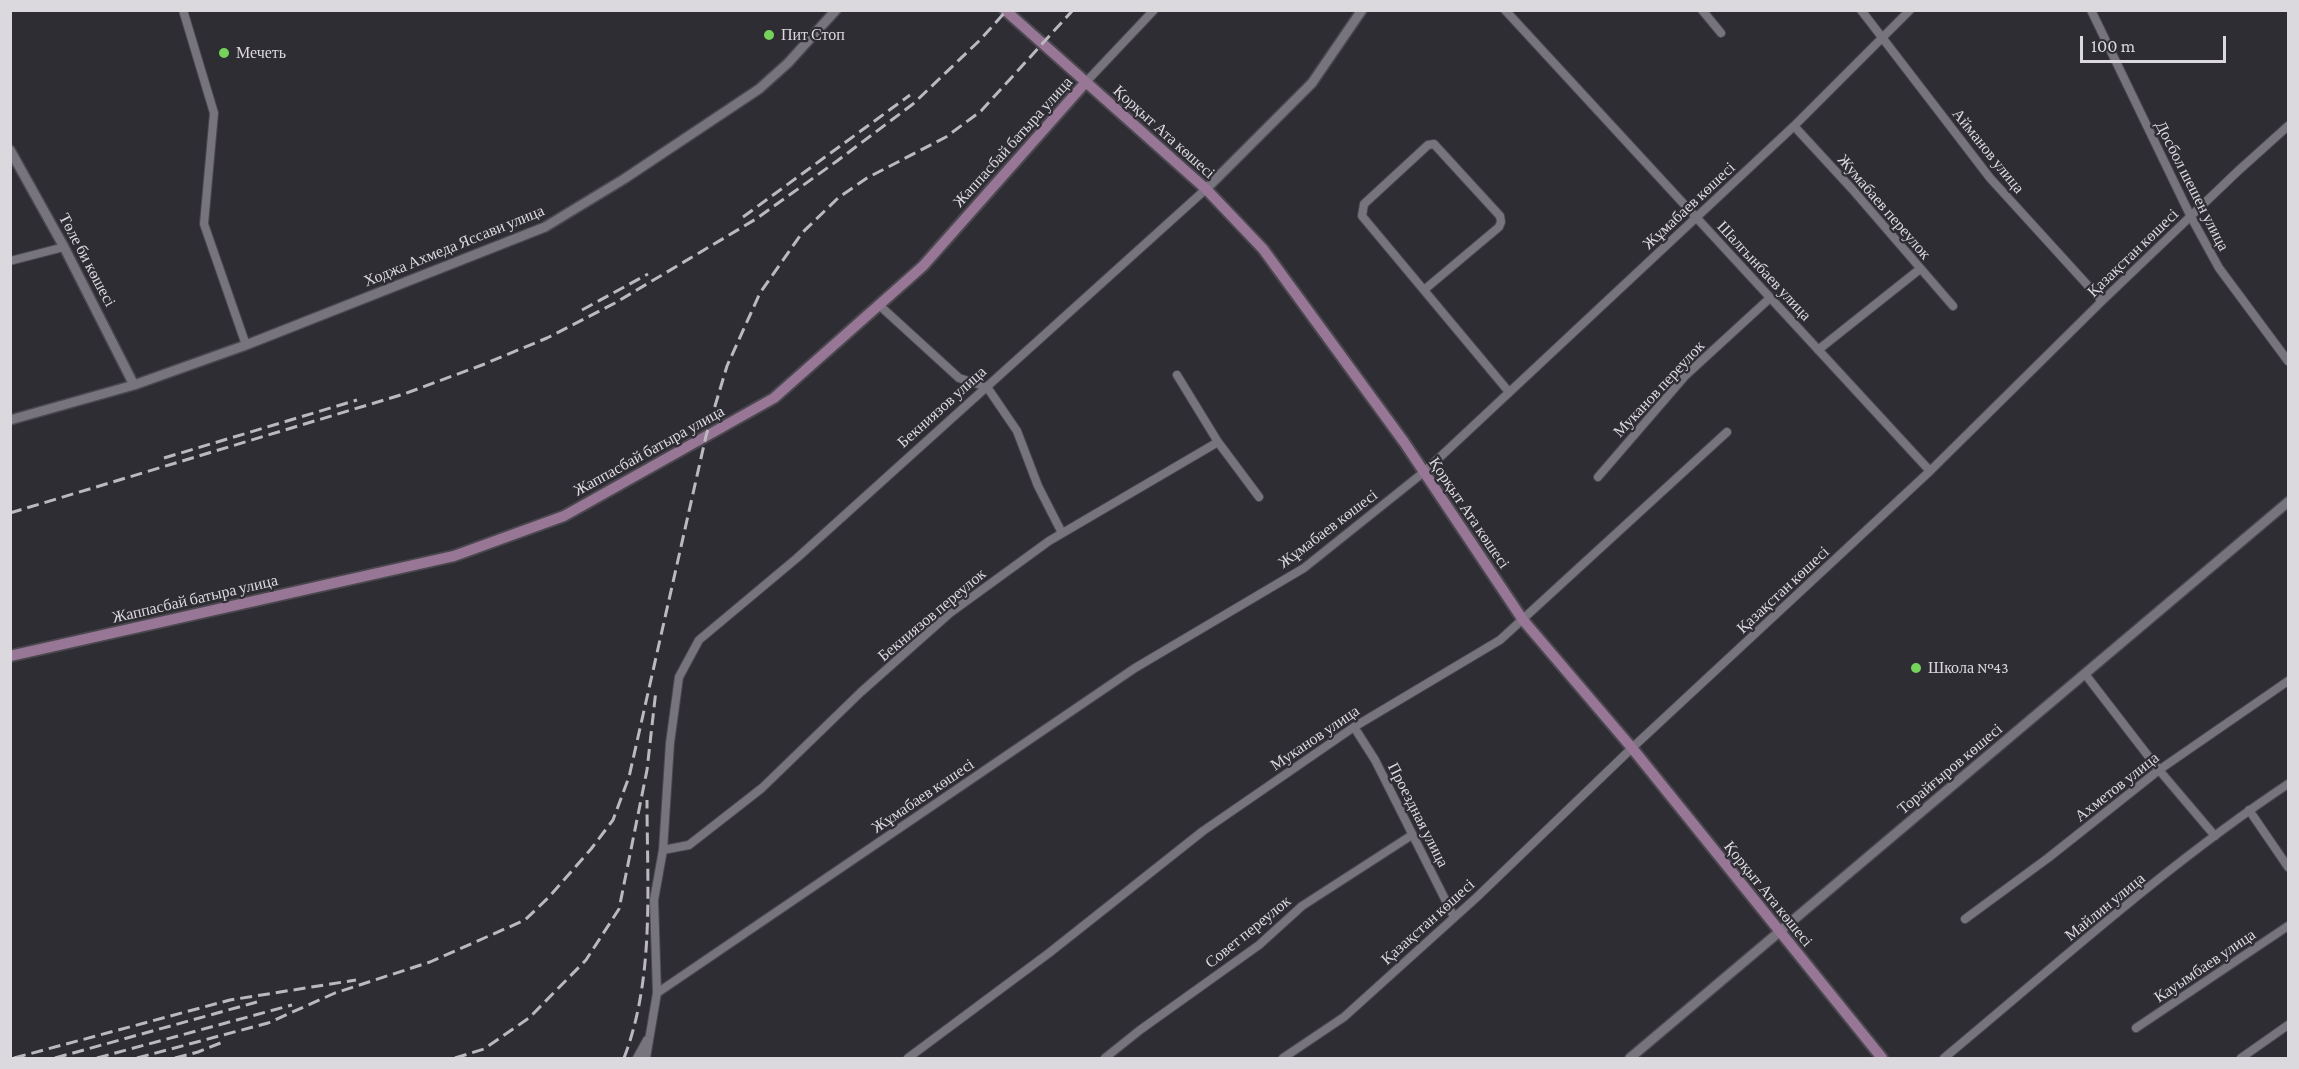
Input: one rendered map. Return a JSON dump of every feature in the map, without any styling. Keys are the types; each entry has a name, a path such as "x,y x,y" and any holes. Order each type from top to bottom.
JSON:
{"main road":[{"name":"Қорқыт Ата көшесі","path":"1005,10 1206,189 1263,249 1424,472 1523,620 1632,748 1882,1059"},
{"name":"Жаппасбай батыра улица","path":"10,656 454,555 564,516 774,398 923,266 1086,83"}],"street":[{"path":"183,10 214,113 204,224 246,345"},
{"name":"Ходжа Ахмеда Яссави улица","path":"10,420 134,385 246,345 545,227 624,179 759,89 788,63 836,10"},
{"name":"Жаппасбай батыра улица","path":"1086,83 1154,10"},
{"name":"Бекниязов улица","path":"646,1059 657,993 654,900 663,850 670,743 679,677 699,640 797,558 1206,189 1312,83 1362,10"},
{"name":"Шалгынбаев улица","path":"1505,10 1930,471"},
{"path":"1702,10 1721,33"},
{"name":"Айманов улица","path":"1861,10 1990,178 2102,301"},
{"name":"Жұмабаев көшесі","path":"657,993 1135,668 1304,568 1424,472 1794,126 1910,10"},
{"name":"Досбол шешен улица","path":"2091,10 2190,217 2219,268 2289,361"},
{"name":"Жумабаев переулок","path":"1794,126 1953,306"},
{"name":"Қазақстан көшесі","path":"1283,1059 1344,1017 1454,917 1930,471 2102,301 2289,126"},
{"path":"1424,290 1502,222 1500,216 1434,144 1428,145 1364,204 1362,216 1509,392"},
{"name":"Төле би көшесі","path":"10,150 64,247 134,385"},
{"path":"10,261 64,247"},
{"path":"1818,350 1920,269"},
{"name":"Муканов переулок","path":"1598,477 1686,375 1770,298"},
{"path":"879,305 959,378 987,387 1017,431 1038,486 1062,533"},
{"path":"1177,375 1218,442 1259,497"},
{"name":"Муканов улица","path":"908,1059 1049,953 1203,831 1354,727 1500,640 1727,432"},
{"name":"Бекниязов переулок","path":"663,850 690,845 762,788 861,693 950,614 1062,533 1218,442"},
{"name":"Торайғыров көшесі","path":"1630,1059 2289,502"},
{"path":"2085,674 2159,770 2215,836"},
{"name":"Ахметов улица","path":"1965,919 2048,858 2159,770 2289,681"},
{"name":"Проездная улица","path":"1354,727 1375,760 1454,917"},
{"name":"Майлин улица","path":"1944,1059 2113,917 2249,810 2289,784"},
{"path":"2249,810 2289,867"},
{"name":"Совет переулок","path":"1105,1059 1140,1030 1259,945 1302,906 1412,835"},
{"name":"Кауымбаев улица","path":"2136,1028 2289,926"},
{"path":"2241,1059 2289,1025"},
{"path":"637,1059 650,1034"}],"railway":[{"path":"10,513 404,394 547,338 615,303 756,219 913,104 980,40 1007,10"},
{"path":"137,1058 268,1023 335,993 430,962 525,920 549,897 613,820 629,777 706,436 727,366 760,293 802,233 838,198 867,178 946,137 981,111 1073,10"},
{"path":"743,217 910,95"},
{"path":"582,310 648,274"},
{"path":"164,458 357,400"},
{"path":"455,1058 484,1049 529,1018 586,960 619,909 647,770 656,690"},
{"path":"624,1058 641,996 645,963 648,898 647,800"},
{"path":"14,1058 230,1000 356,980"},
{"path":"55,1058 257,1002"},
{"path":"97,1058 292,1005"},
{"path":"175,1058 223,1042"}],"place":[{"name":"Пит Стоп","path":"769,35"},
{"name":"Мечеть","path":"224,53"},
{"name":"Школа №43","path":"1916,668"}]}
